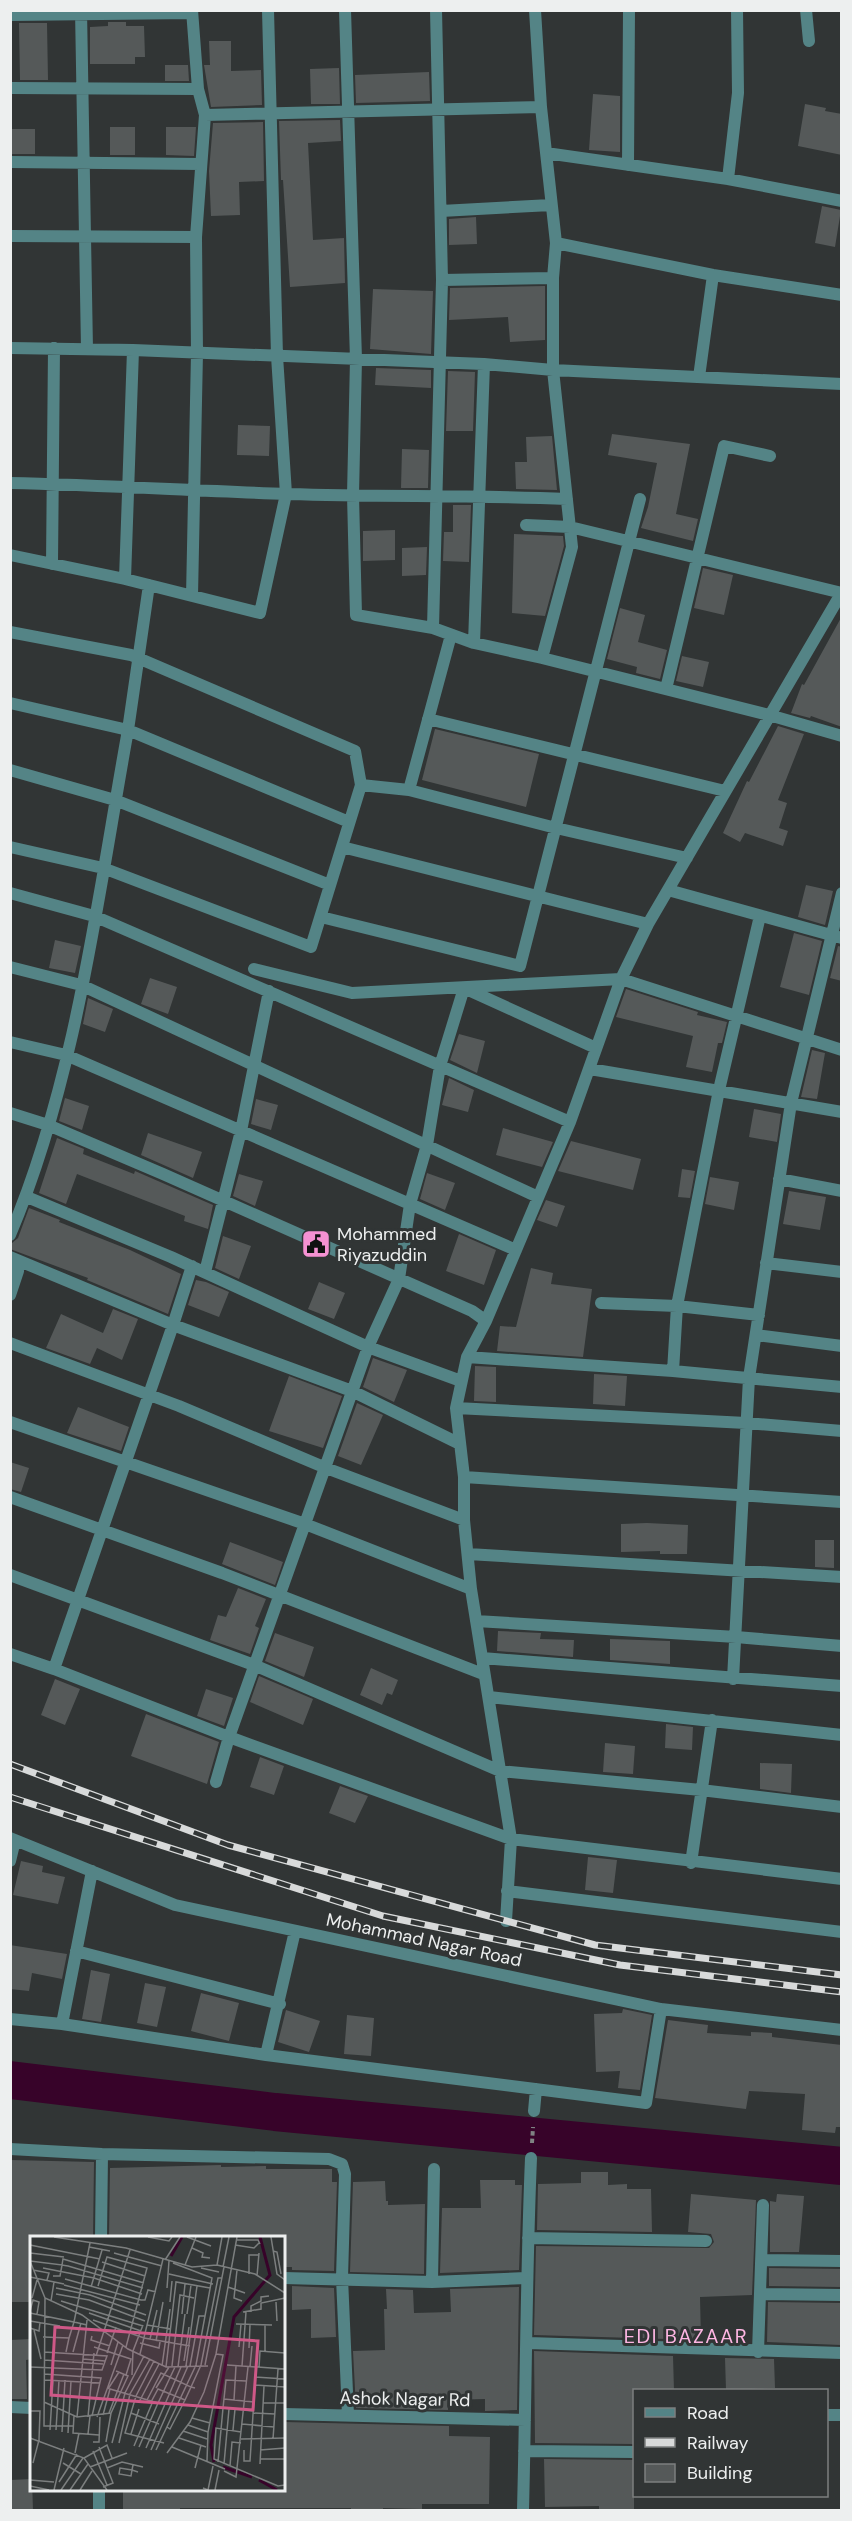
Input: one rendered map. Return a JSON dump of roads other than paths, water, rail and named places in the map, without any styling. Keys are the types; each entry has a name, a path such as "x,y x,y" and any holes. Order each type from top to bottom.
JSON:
{"street":[{"path":"10,555 125,579 260,613 286,494 277,356 268,10"},
{"path":"345,10 356,359 353,495 356,615 433,628 474,643 769,715 842,736"},
{"path":"433,628 442,280 436,10"},
{"path":"535,10 541,107 556,243 553,278 553,370 572,547 542,658"},
{"path":"628,165 629,10"},
{"path":"728,179 738,93 737,10"},
{"path":"806,10 809,41"},
{"path":"81,12 87,349"},
{"path":"10,15 81,12 192,12 198,89 205,115 196,237 197,352 192,596"},
{"path":"10,88 198,89"},
{"path":"205,115 541,107"},
{"path":"546,153 728,179 842,201"},
{"path":"10,162 200,164"},
{"path":"441,211 551,205"},
{"path":"10,236 196,237"},
{"path":"556,243 713,275 842,295"},
{"path":"699,377 713,275"},
{"path":"442,280 553,278"},
{"path":"10,348 197,352 484,364 553,370 842,384"},
{"path":"52,564 54,348"},
{"path":"125,579 133,350"},
{"path":"474,643 484,364"},
{"path":"666,689 696,556 724,447 770,456"},
{"path":"10,483 128,485 286,494 479,495 567,499"},
{"path":"321,916 520,966 640,499"},
{"path":"506,1921 510,1839 471,1588 464,1520 464,1477 456,1408 466,1357 486,1321 570,1122 621,979 648,924 841,593 570,527 526,525"},
{"path":"10,1235 27,1197 48,1125 81,985 128,730 149,585"},
{"path":"10,632 131,655 354,751 361,785 311,947 103,868 10,847"},
{"path":"409,790 451,635"},
{"path":"10,703 128,730 349,822"},
{"path":"428,719 725,791"},
{"path":"10,770 115,800 330,885"},
{"path":"361,785 409,790 556,828 687,858"},
{"path":"342,847 648,924"},
{"path":"668,890 836,937"},
{"path":"10,893 94,915 570,1122"},
{"path":"733,1679 750,1378 791,1103 805,1037 836,937 842,893"},
{"path":"673,1371 677,1306 719,1090 760,916"},
{"path":"10,967 81,985 538,1197"},
{"path":"254,969 352,993 621,979 842,1050"},
{"path":"464,988 596,1048"},
{"path":"216,1782 254,1665 368,1347 399,1279 410,1204 427,1145 440,1066 464,988"},
{"path":"205,1272 241,1131 269,991"},
{"path":"10,1042 66,1055 516,1250"},
{"path":"590,1069 842,1112"},
{"path":"10,1113 48,1125 472,1311 486,1321"},
{"path":"779,1179 842,1191"},
{"path":"27,1197 192,1266 368,1347 460,1382"},
{"path":"10,1257 173,1325 352,1391 459,1443"},
{"path":"766,1263 842,1272"},
{"path":"54,1669 192,1266"},
{"path":"10,1295 13,1267"},
{"path":"601,1303 677,1306 759,1315"},
{"path":"756,1335 842,1346"},
{"path":"10,1343 149,1395 326,1468 464,1520"},
{"path":"466,1357 673,1371 842,1387"},
{"path":"456,1408 746,1423 842,1431"},
{"path":"10,1422 305,1524 471,1588"},
{"path":"464,1477 842,1502"},
{"path":"10,1497 102,1529 483,1674"},
{"path":"468,1554 842,1577"},
{"path":"10,1575 78,1598 254,1665 500,1771 700,1790 842,1807"},
{"path":"476,1621 736,1636 842,1646"},
{"path":"10,1654 229,1737 510,1839 691,1863 842,1879"},
{"path":"482,1658 842,1686"},
{"path":"489,1697 842,1735"},
{"path":"691,1863 712,1720"},
{"path":"10,1861 13,1839"},
{"name":"Mohammad Nagar Road","path":"13,1839 175,1905 661,2009 842,2030"},
{"path":"62,2024 92,1871"},
{"path":"507,1891 842,1932"},
{"path":"266,2055 280,2004 295,1931"},
{"path":"76,1951 280,2004"},
{"path":"10,2019 62,2024 266,2055 646,2103 661,2009"},
{"path":"534,2111 536,2089"},
{"path":"10,2149 102,2154 330,2158 342,2164 345,2174 342,2278 348,2415"},
{"path":"101,2236 102,2154"},
{"path":"523,2511 528,2343 526,2278 531,2158"},
{"path":"432,2282 434,2169"},
{"path":"758,2352 763,2205"},
{"path":"528,2238 706,2241"},
{"path":"762,2260 842,2261"},
{"path":"285,2277 432,2282 526,2278"},
{"path":"761,2294 842,2295"},
{"path":"528,2343 842,2353"},
{"path":"10,2407 30,2408"},
{"name":"Ashok Nagar Rd","path":"285,2414 525,2420"},
{"path":"524,2451 633,2452"},
{"path":"99,2491 99,2511"}],"waterway":[{"path":"10,2080 275,2112 842,2166"}],"railway":[{"path":"10,1764 228,1845 595,1945 842,1975"},
{"path":"10,1797 383,1916 620,1965 842,1992"}],"place":[{"name":"Mohammed Riyazuddin","path":"316,1244"}],"district":[{"name":"EDI BAZAAR","path":"686,2336"}]}
